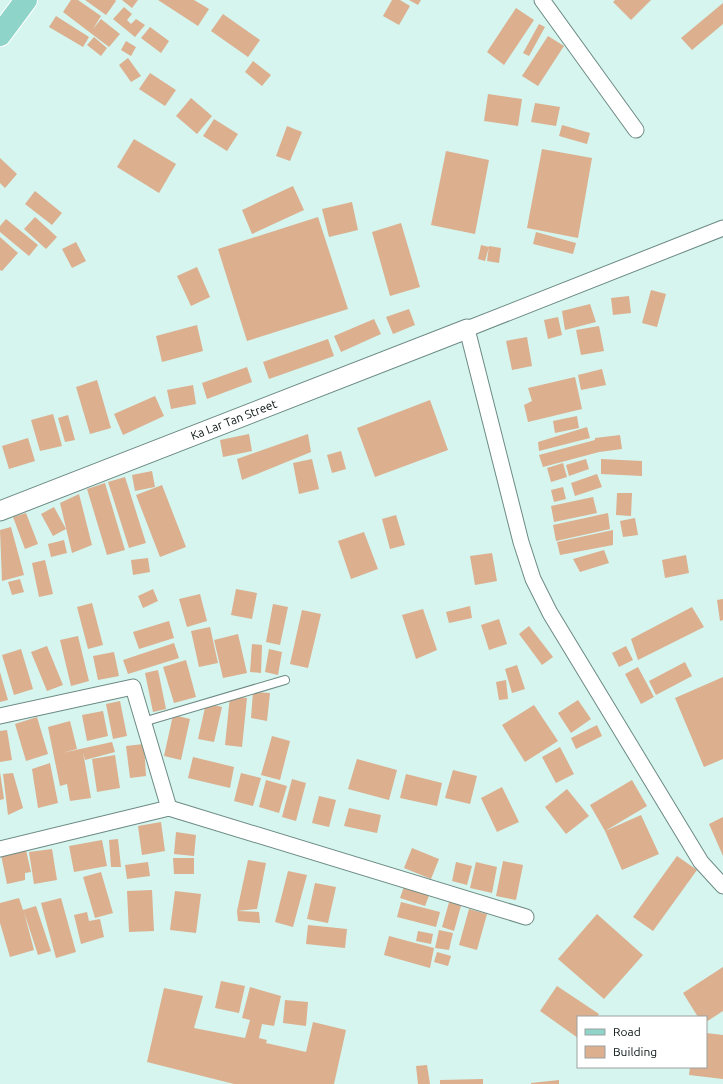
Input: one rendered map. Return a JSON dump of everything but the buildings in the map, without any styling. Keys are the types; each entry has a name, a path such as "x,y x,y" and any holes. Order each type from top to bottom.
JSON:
{"main road":[{"path":"0,35 26,0"}],"street":[{"path":"542,0 636,130"},
{"path":"723,228 467,329 521,542 533,579 550,613 701,862 723,886"},
{"name":"Ka Lar Tan Street","path":"0,511 467,329"},
{"path":"0,716 133,687 169,808"},
{"path":"0,849 169,808 526,917"}],"lane":[{"path":"143,722 285,680"}]}
